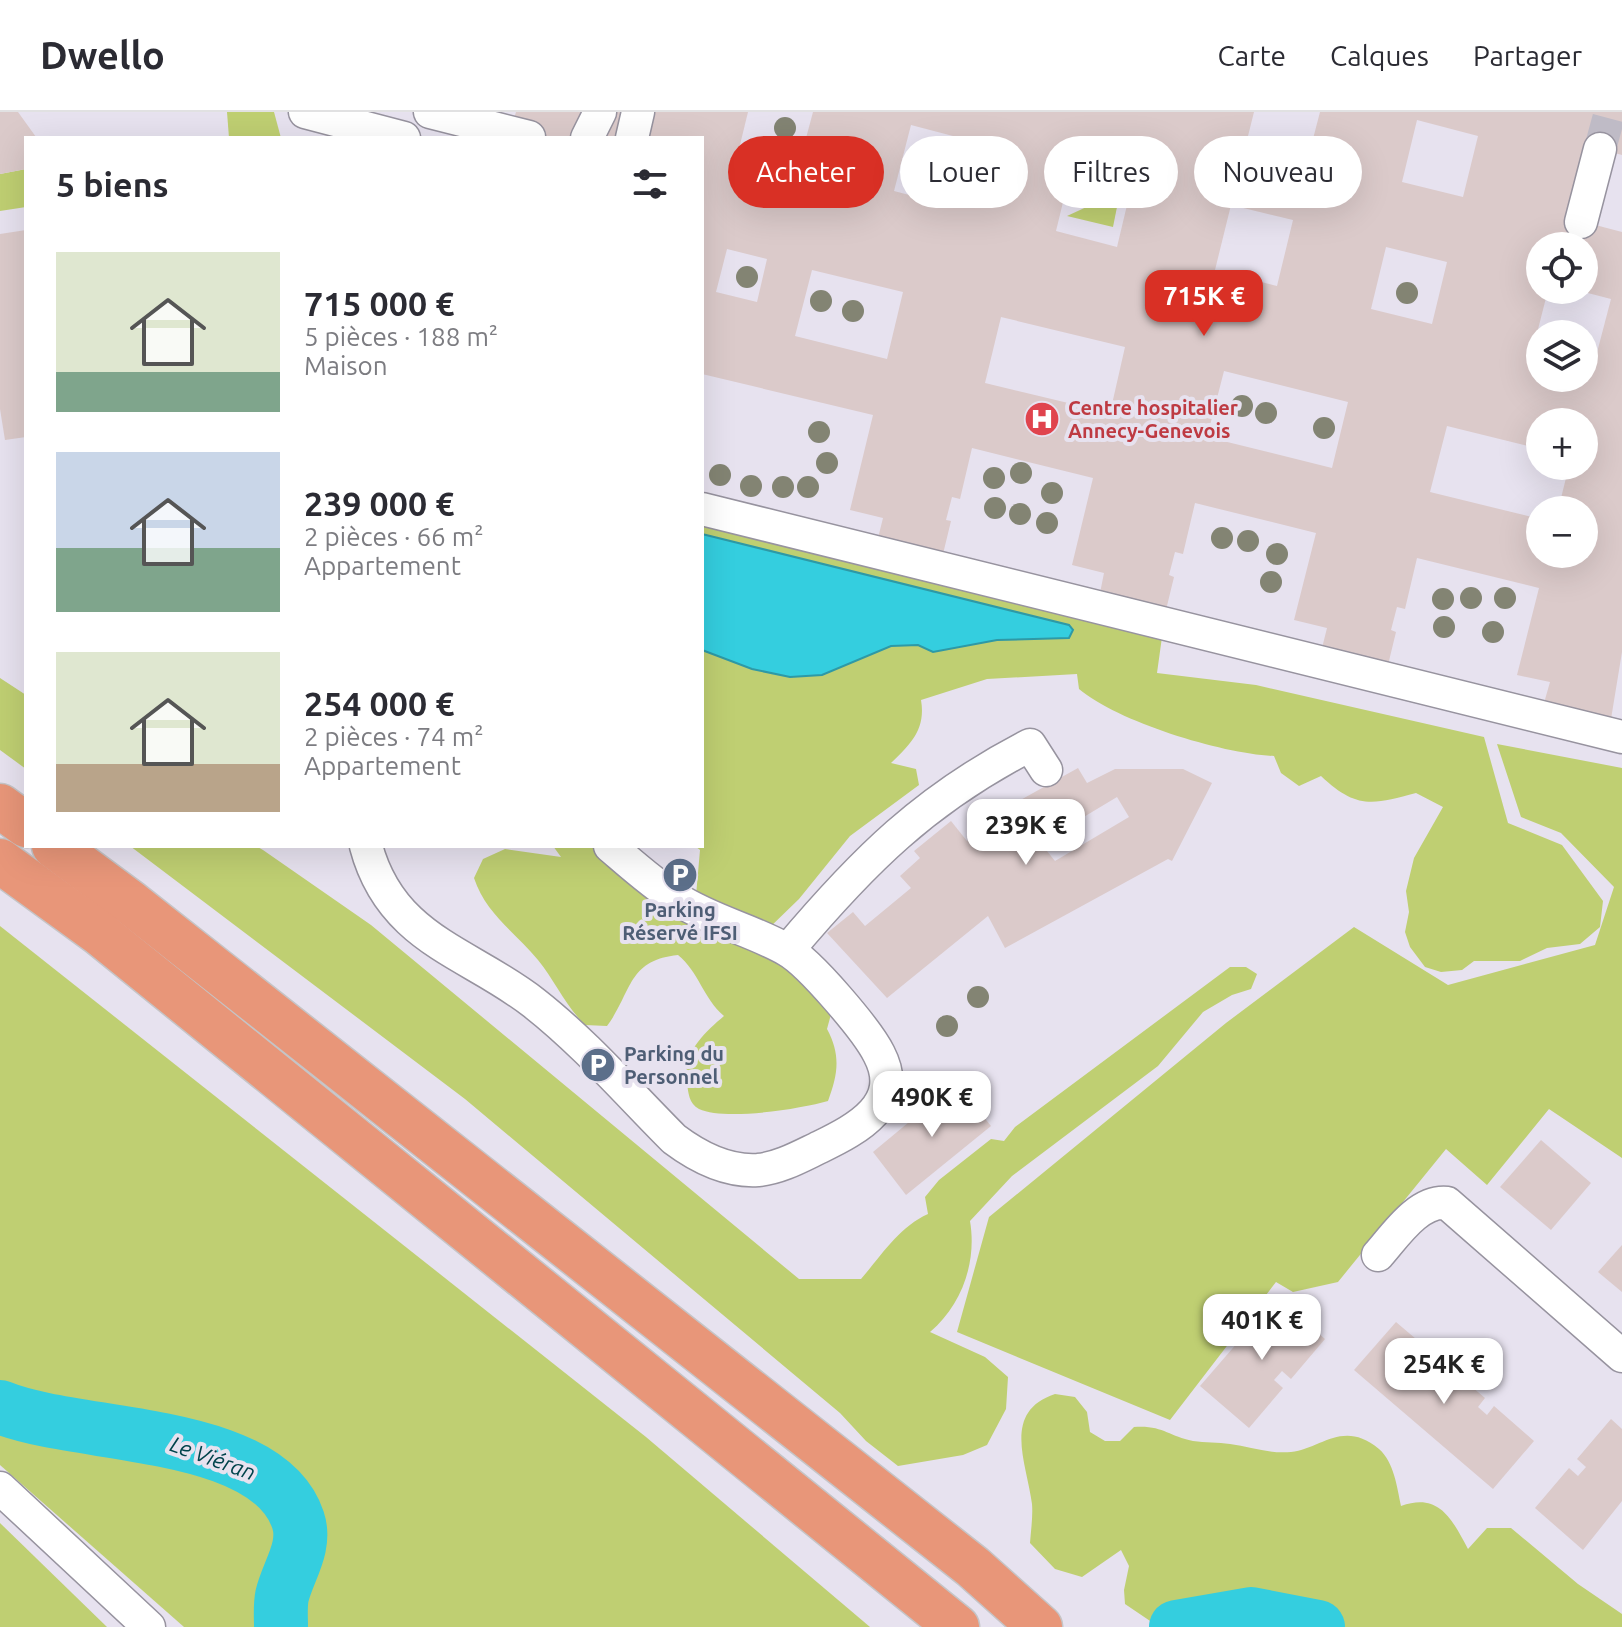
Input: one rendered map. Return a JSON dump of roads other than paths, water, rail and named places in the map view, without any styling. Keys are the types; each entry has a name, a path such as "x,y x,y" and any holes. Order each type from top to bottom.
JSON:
{"highway":[{"path":"0,806 24,824"},
{"path":"57,848 131,903 973,1567 1040,1627"},
{"path":"0,861 99,933 957,1627"}],"street":[{"path":"291,112 297,136"},
{"path":"305,112 396,136"},
{"path":"405,112 417,121 478,136"},
{"path":"430,112 525,136"},
{"path":"588,136 600,112"},
{"path":"632,136 638,112"},
{"path":"1581,222 1600,149"},
{"path":"704,509 1622,737"},
{"path":"788,950 837,891 888,841 975,773 1030,745 1046,770"},
{"path":"367,848 386,892 434,943 534,1003 674,1139 695,1154 725,1166 757,1170 785,1164 848,1134 871,1118 885,1088 879,1054 804,962 788,950 676,899 612,848"},
{"path":"1378,1255 1419,1212 1433,1204 1447,1203 1622,1356"},
{"path":"0,1488 149,1627"}],"water":[{"path":"704,534 1069,625 1073,630 1069,638 997,640 933,652 918,645 891,646 822,675 790,677 752,669 704,651"}],"waterway":[{"name":"Le Viéran","path":"0,1407 34,1417 210,1452 249,1468 279,1490 298,1520 300,1530 298,1549 282,1596 281,1627"},
{"name":"Le Viéran","path":"1176,1627 1251,1614 1318,1627"}],"tunnel":[{"path":"1600,149 1610,112"}],"place":[{"name":"Centre hospitalier Annecy-Genevois","path":"1042,419"},
{"name":"Parking Réservé IFSI","path":"680,875"},
{"name":"Parking du Personnel","path":"598,1065"}]}
